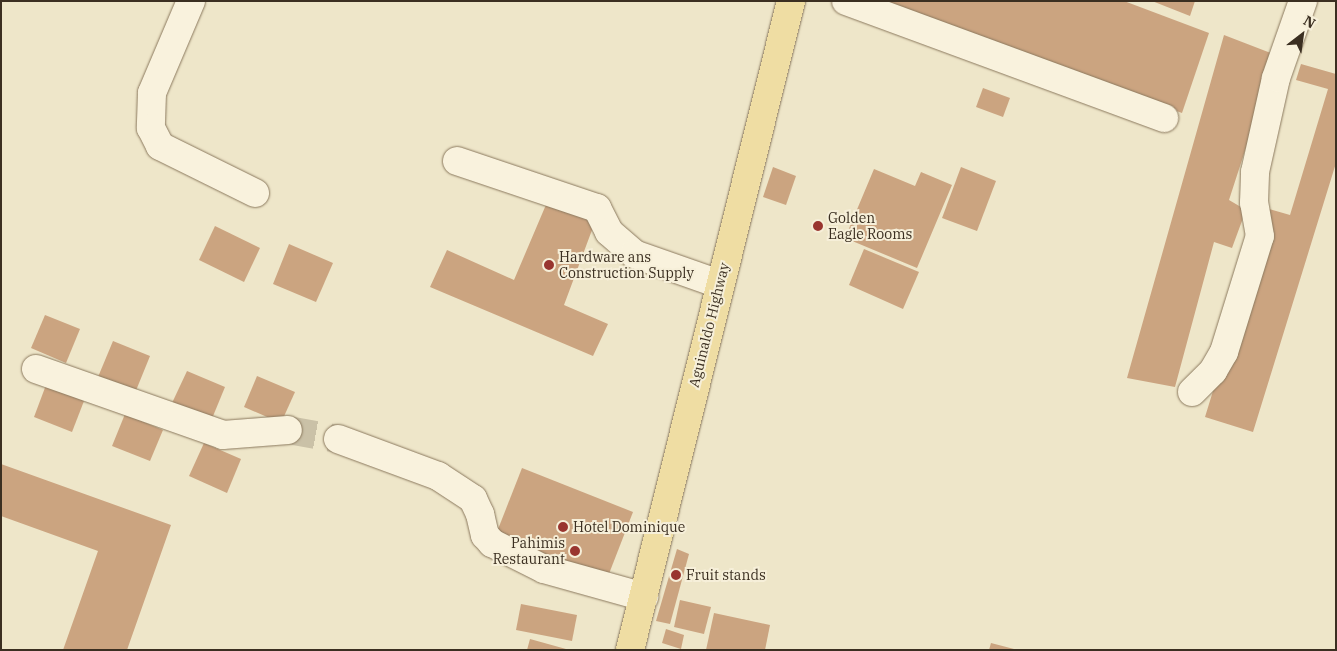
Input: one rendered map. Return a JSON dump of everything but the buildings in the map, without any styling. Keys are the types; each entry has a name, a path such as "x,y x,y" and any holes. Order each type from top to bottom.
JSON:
{"main road":[{"name":"Aguinaldo Highway","path":"630,650 719,284 791,1"}],"street":[{"path":"191,1 152,94 151,128 160,146 254,192"},
{"path":"846,1 1164,118"},
{"path":"1192,392 1213,371 1224,352 1260,236 1254,203 1255,172 1276,78 1304,1"},
{"path":"457,161 597,208 609,232 634,254 719,284"},
{"path":"36,368 223,435 288,430"},
{"path":"338,439 438,476 472,499 480,514 485,535 492,543 544,569 644,596"}],"tunnel":[{"path":"288,430 338,439"}],"place":[{"name":"Golden Eagle Rooms","path":"818,226"},
{"name":"Hardware ans Construction Supply","path":"549,265"},
{"name":"Hotel Dominique","path":"563,527"},
{"name":"Pahimis Restaurant","path":"575,551"},
{"name":"Fruit stands","path":"676,575"}]}
